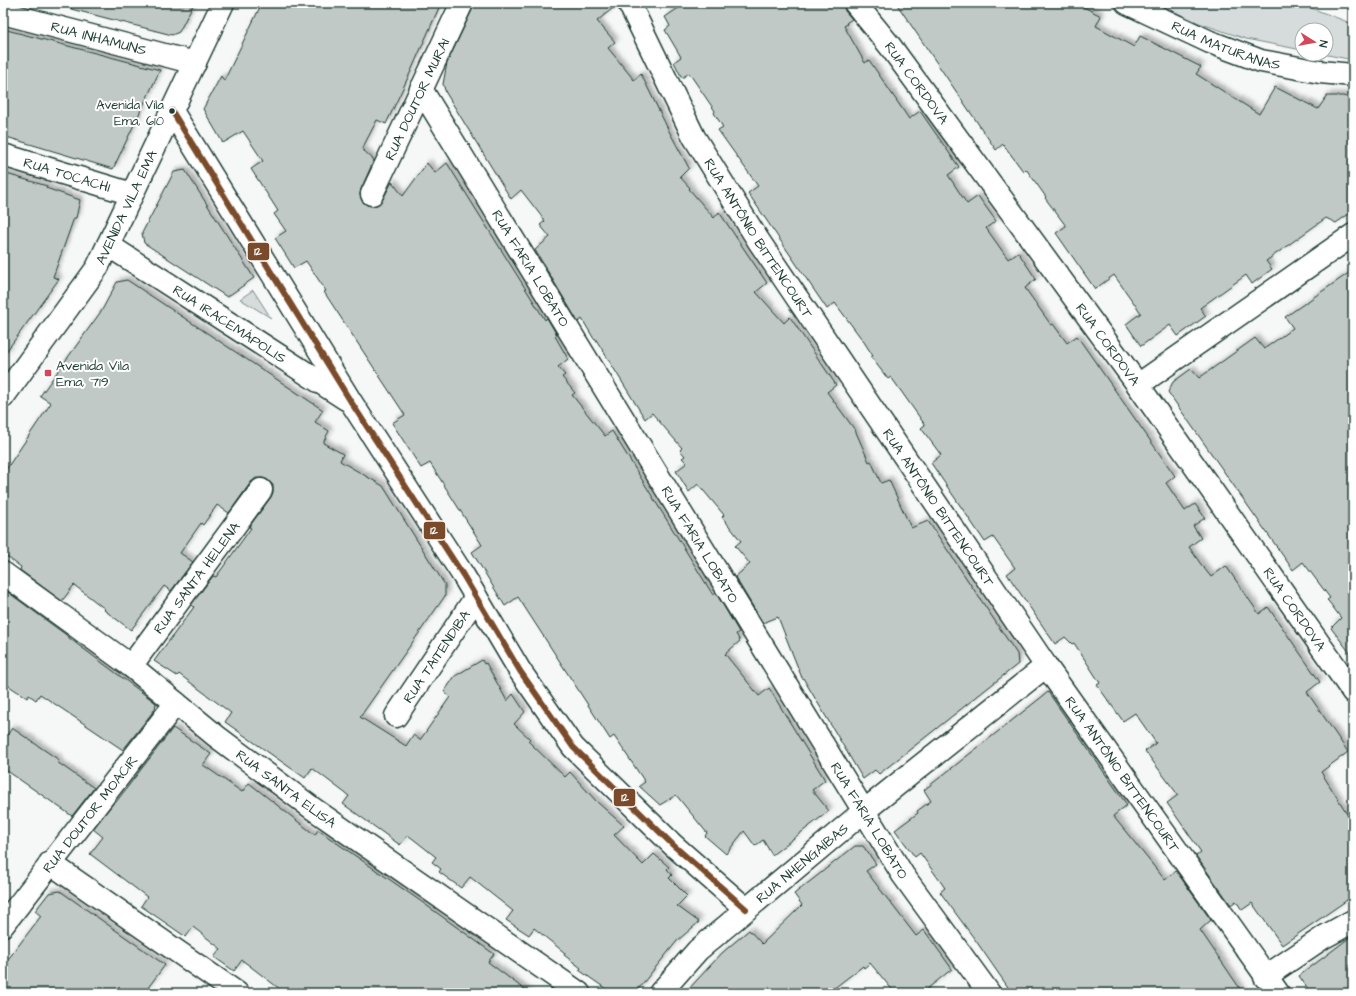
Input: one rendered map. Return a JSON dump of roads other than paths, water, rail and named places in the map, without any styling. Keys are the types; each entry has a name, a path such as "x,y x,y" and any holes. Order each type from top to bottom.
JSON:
{"street":[{"name":"AVENIDA VILA EMA","path":"3,397 97,268 223,3"},
{"name":"RUA DOUTOR MURAI","path":"372,194 462,3"},
{"name":"RUA ANTÔNIO BITTENCOURT","path":"629,3 694,137 758,240 1046,666 1272,985"},
{"name":"RUA CORDOVA","path":"856,3 890,46 1138,385 1353,692"},
{"name":"RUA MATURANAS","path":"1127,3 1210,42 1261,62 1320,72 1353,75"},
{"name":"RUA INHAMUNS","path":"3,12 195,62"},
{"name":"RUA FARIA LOBATO","path":"421,89 903,874 989,993"},
{"path":"172,111 351,402 476,597 520,670 573,747 673,845 746,909"},
{"name":"RUA TOCACHI","path":"3,155 132,194"},
{"path":"1138,385 1353,235"},
{"name":"RUA IRACEMÁPOLIS","path":"108,246 351,402"},
{"name":"RUA SANTA HELENA","path":"131,666 261,490"},
{"name":"RUA SANTA ELISA","path":"3,573 131,666 216,736 312,808 579,993"},
{"name":"RUA TAITENDIBA","path":"396,716 476,597"},
{"name":"RUA NHENGAÍBAS","path":"660,993 698,950 746,909 864,811 1046,666"},
{"name":"RUA DOUTOR MOACIR","path":"3,925 176,703"},
{"path":"50,863 237,993"},
{"path":"1272,985 1324,937 1353,921"}],"place":[{"name":"Avenida Vila Ema, 610","path":"172,111"},
{"name":"Avenida Vila Ema, 719","path":"48,373"}]}
